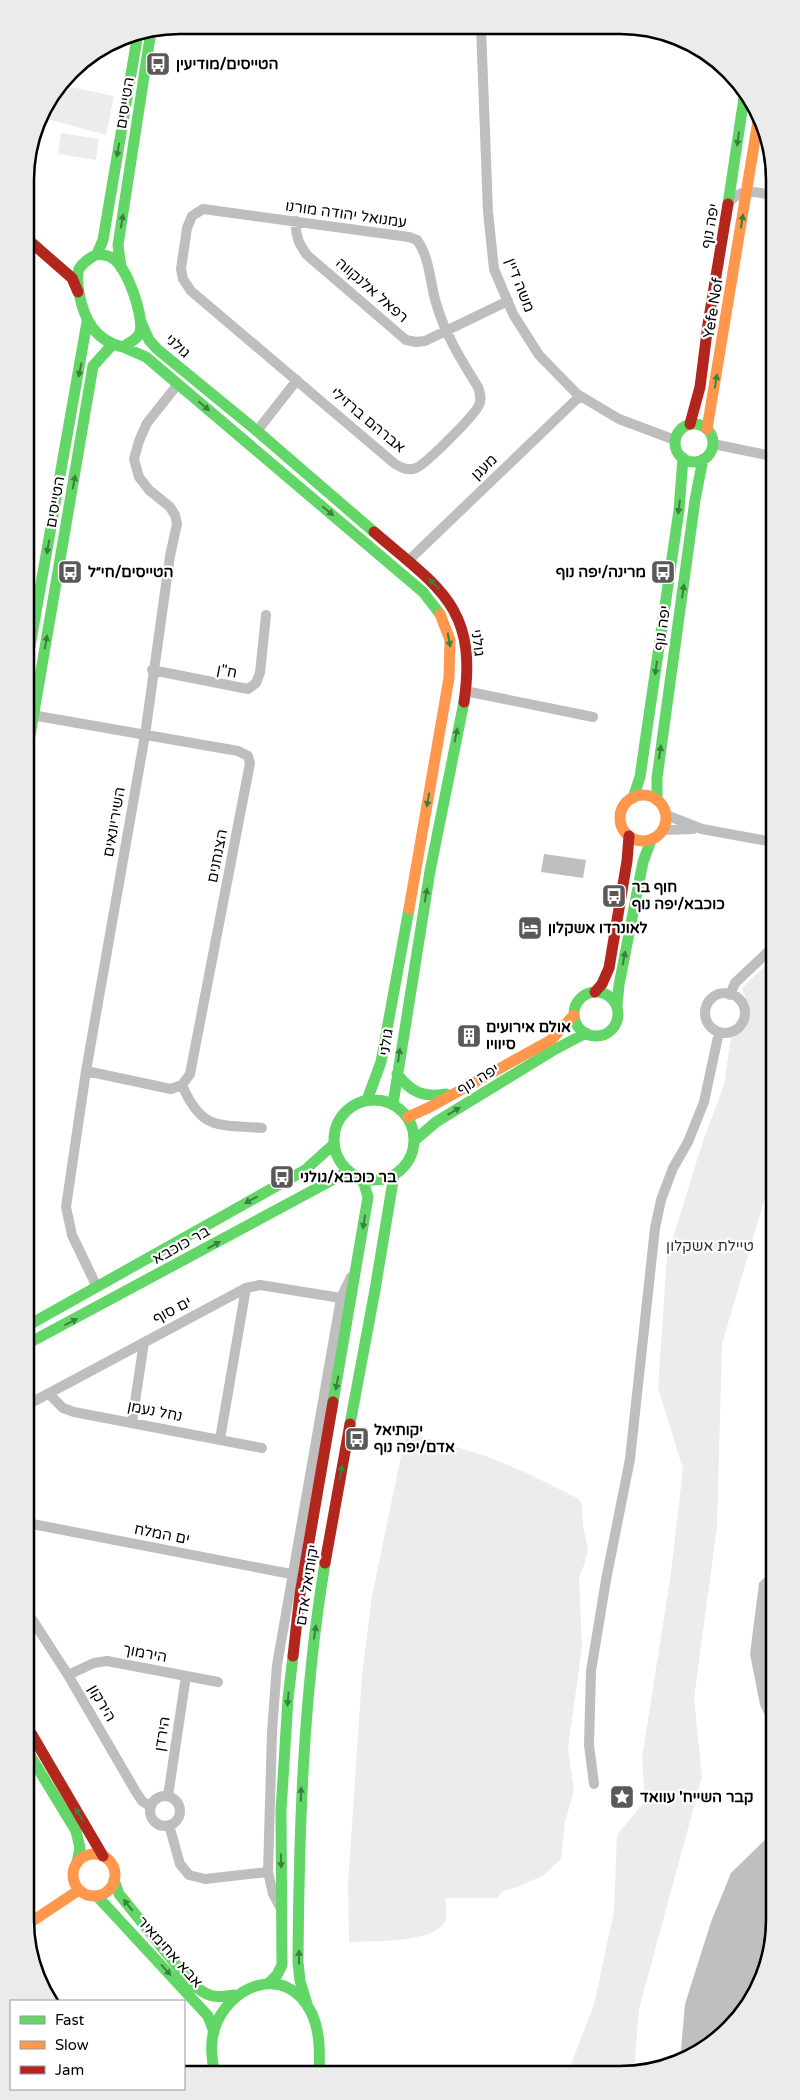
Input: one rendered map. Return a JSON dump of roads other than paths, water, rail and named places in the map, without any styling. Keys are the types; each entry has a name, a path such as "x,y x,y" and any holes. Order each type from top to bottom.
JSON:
{"main road":[{"name":"הטייסים","path":"121,269 118,245 150,37"},
{"name":"הטייסים","path":"97,254 103,240 137,41"},
{"name":"יפה נוף","path":"632,798 640,776 679,510 683,458 676,450 675,440 680,430 690,424 698,404 706,340 743,102"},
{"path":"747,191 757,129"},
{"name":"Yefe Nof","path":"708,429 747,191"},
{"path":"34,244 72,278 88,322"},
{"path":"42,252 62,262 73,264 84,262 97,254 114,259 121,269"},
{"path":"79,294 78,273 84,262"},
{"name":"גולני","path":"121,269 134,296 141,322 149,340 157,349 409,560 444,594 458,616 464,634 467,654 465,691 444,792 407,998 393,1104"},
{"name":"הטייסים","path":"34,624 88,322"},
{"name":"גולני","path":"88,322 93,330 118,346 146,357 178,384 423,592 436,607 446,625 450,642 451,661 439,738 381,1062 367,1100"},
{"name":"הטייסים","path":"34,692 92,366 101,355 133,341 140,333 141,322"},
{"path":"690,424 699,424 708,429 713,439 713,444"},
{"name":"יפה נוף","path":"657,800 657,778 695,500 703,460 710,453 713,444"},
{"path":"683,458 693,462 703,460"},
{"path":"617,1006 606,994 595,992 582,996 574,1015 575,1022 586,1033 598,1036 609,1032 616,1022 619,985 643,862 651,840 663,830 666,815 662,804 657,800 645,795 632,798 624,805 620,816 622,827 629,836 636,840 651,840"},
{"path":"595,992 602,984 609,968 627,861 629,836"},
{"name":"יפה נוף","path":"408,1117 430,1107 551,1040 574,1015"},
{"name":"יפה נוף","path":"415,1140 436,1122 552,1051 586,1033"},
{"path":"397,1074 409,1089 425,1097 433,1097 465,1087"},
{"path":"367,1100 380,1100 393,1104 408,1117 412,1126 415,1140 410,1158 403,1168 394,1175 380,1180 366,1179 353,1174 340,1161 334,1144 336,1126 342,1116 356,1104 367,1100"},
{"name":"בר כוכבא","path":"34,1322 305,1170 334,1144"},
{"name":"בר כוכבא","path":"34,1340 353,1174"},
{"name":"יקותיאל אדם","path":"269,1983 277,1975 282,1965 281,1811 288,1699 300,1594 368,1197 364,1184 353,1174"},
{"name":"יקותיאל אדם","path":"319,2066 320,2051 316,2028 300,1981 298,1962 301,1789 305,1717 314,1635 326,1557 394,1175"},
{"path":"34,1738 103,1856 112,1864 114,1880 109,1890 97,1896 86,1895 79,1890 73,1878 80,1848 76,1831 34,1762"},
{"path":"77,1863 89,1855 103,1856"},
{"name":"אבא אחימאיר","path":"114,1880 126,1903 190,1982 202,1992 218,1998 234,1996"},
{"path":"34,1920 79,1890"},
{"name":"אבא אחימאיר","path":"97,1896 208,2016 214,2032"},
{"path":"213,2066 211,2046 214,2032 228,2003 234,1996 251,1986 269,1983 295,1991 307,2004"}],"street":[{"name":"משה דיין","path":"480,34 489,222 494,269 513,314 539,355 580,396 619,419 675,440"},
{"path":"729,202 735,196 747,191 766,194"},
{"name":"עמנואל יהודה מורנו","path":"192,216 203,210 210,210 409,237 418,240 425,256 436,303 445,330 478,387 481,396"},
{"name":"אברהם ברזילי","path":"192,216 187,228 181,269 183,279 191,291 395,464 405,469 416,468 424,463 453,435 479,405 481,396"},
{"name":"רפאל אלנקווה","path":"296,221 298,243 307,255 406,340 424,341 508,301"},
{"path":"257,431 297,380"},
{"name":"השיריונאים","path":"97,1287 72,1235 66,1207 86,1071 145,735 152,670 177,524 175,515 170,507 149,490 138,476 134,459 147,423 178,384"},
{"name":"מעגן","path":"409,560 580,396"},
{"path":"713,444 766,455"},
{"name":"ח\"ן","path":"152,670 248,689 256,683 260,673 266,615"},
{"path":"465,691 593,716"},
{"name":"הצנחנים","path":"34,715 238,750 248,756 250,763 190,1074 182,1085"},
{"path":"666,815 702,829 766,841"},
{"path":"663,830 702,829"},
{"path":"730,994 735,983 766,953"},
{"path":"730,994 740,1000 743,1005 744,1018 738,1028 726,1033 719,1032 709,1024 706,1018 707,1006 716,996 730,994"},
{"path":"594,1784 589,1746 591,1671 606,1577 630,1459 654,1228 661,1200 673,1168 688,1142 704,1102 719,1032"},
{"path":"86,1071 171,1088 182,1085 190,1103 201,1117 216,1124 262,1128"},
{"path":"282,1910 274,1894 268,1872 276,1665 341,1298 358,1262"},
{"name":"ים סוף","path":"34,1401 246,1288 260,1284 341,1298"},
{"path":"220,1439 246,1288"},
{"path":"132,1422 144,1342"},
{"name":"נחל נעמן","path":"48,1394 63,1408 69,1410 262,1448"},
{"name":"ים המלח","path":"34,1524 291,1574"},
{"name":"הירקון","path":"34,1622 68,1675 136,1792 142,1801 151,1807"},
{"name":"הירמוך","path":"68,1675 94,1663 107,1662 218,1682"},
{"name":"הירדן","path":"168,1796 186,1676"},
{"path":"168,1796 175,1800 179,1808 178,1816 169,1825 160,1824 153,1819 151,1807 159,1797 168,1796"},
{"path":"169,1825 180,1864 189,1876 205,1879 268,1872"}],"place":[{"name":"הטייסים/מודיעין","path":"158,64"},
{"name":"הטייסים/חי״ל","path":"70,572"},
{"name":"מרינה/יפה נוף","path":"663,572"},
{"name":"חוף בר כוכבא/יפה נוף","path":"614,896"},
{"name":"לאונרדו אשקלון","path":"530,928"},
{"name":"אולם אירועים סיוויו","path":"469,1036"},
{"name":"בר כוכבא/גולני","path":"282,1177"},
{"name":"יקותיאל אדם/יפה נוף","path":"357,1439"},
{"name":"קבר השייח' עוואד","path":"622,1797"}],"park label":[{"name":"טיילת אשקלון","path":"710,1246"}]}
